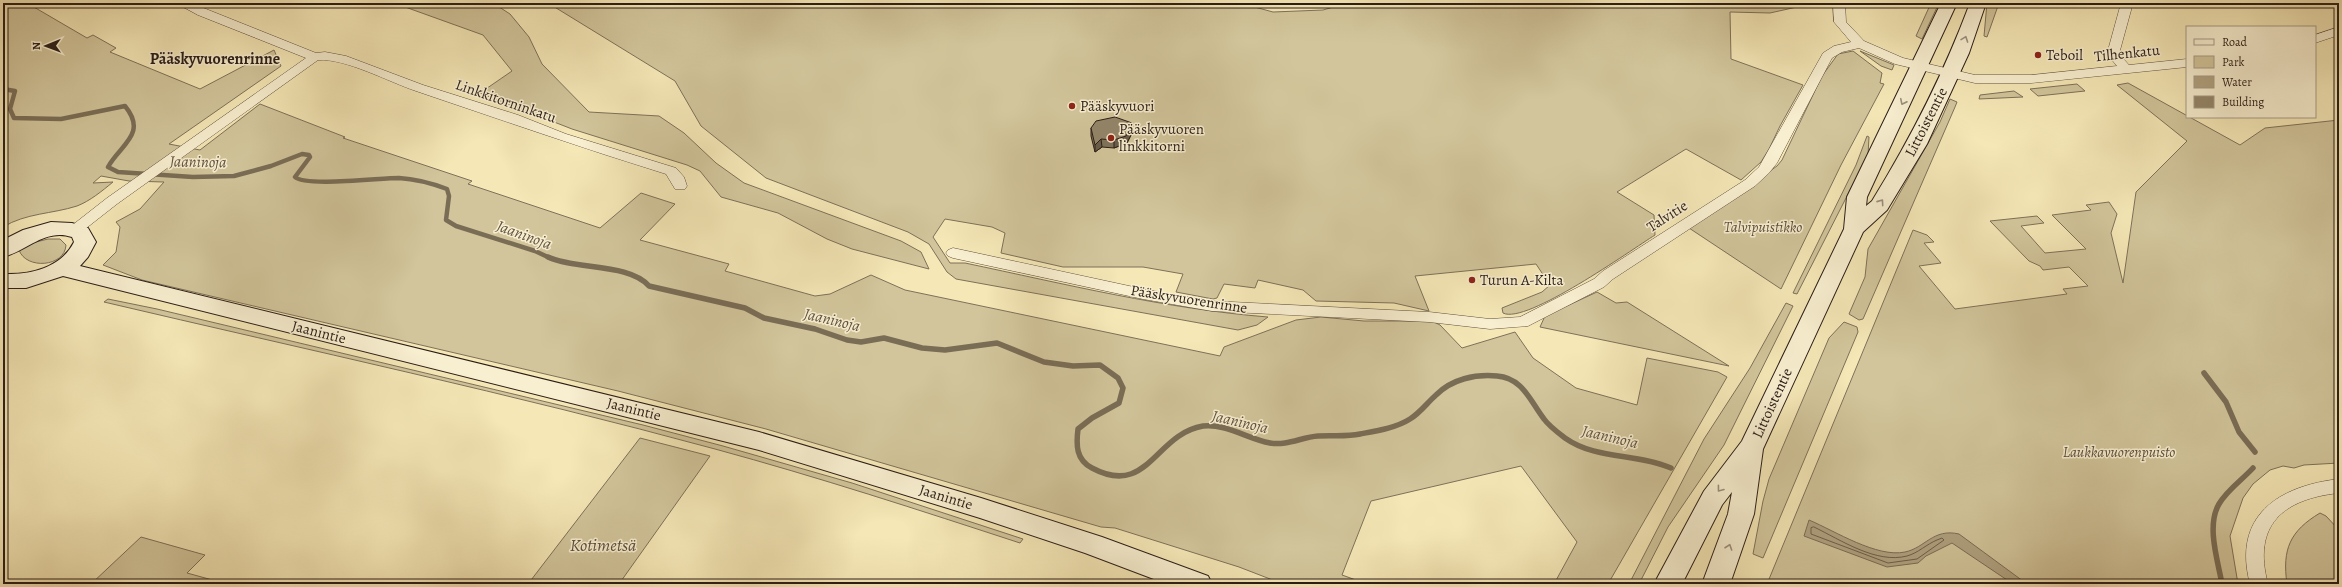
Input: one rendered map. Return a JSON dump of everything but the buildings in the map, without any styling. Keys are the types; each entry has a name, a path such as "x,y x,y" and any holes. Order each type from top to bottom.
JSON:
{"main road":[{"name":"Littoistentie","path":"1854,229 1857,198 1949,3"},
{"name":"Littoistentie","path":"1668,584 1713,498 1752,446 1854,229 1884,198 1918,144 1950,75 1978,3"},
{"path":"3,281 14,282 36,278 60,268 76,257 83,249 84,237 75,230 55,229 44,231 5,247"},
{"name":"Jaanintie","path":"60,268 759,441 981,508 1093,545 1187,582"},
{"name":"Littoistentie","path":"1716,584 1741,514 1752,446"}],"street":[{"name":"Linkkitorninkatu","path":"182,3 202,14 315,57 332,57 342,59 419,88 513,118 561,137 671,171 678,177 680,186"},
{"path":"1839,3 1840,22 1848,34 1860,44 1879,53 1920,67"},
{"path":"2126,69 2113,54 2127,3"},
{"path":"2316,39 2339,31"},
{"name":"Talvitie","path":"1429,317 1490,324 1523,322 1599,283 1750,183 1759,175 1770,163 1827,56 1838,49 1860,44"},
{"path":"75,230 112,201 315,57"},
{"name":"Tilhenkatu","path":"1920,67 1950,75 2000,80 2186,63"},
{"name":"Pääskyvuorenrinne","path":"953,253 1143,294 1212,306 1429,317"},
{"path":"2259,584 2254,561 2256,537 2264,521 2279,503 2295,494 2339,486"}],"green space":[{"path":"3,3 27,3 87,38 93,35 116,48 110,52 200,89 274,50 281,66 169,144 200,150 260,104 345,137 343,138 472,181 468,184 600,228 641,193 675,204 640,240 729,264 725,271 815,296 830,294 871,275 905,290 1220,356 1224,347 1296,320 1321,317 1364,321 1432,321 1440,325 1462,348 1515,332 1533,358 1576,388 1637,405 1647,358 1718,372 1727,377 1608,584 1554,584 1577,542 1521,466 1371,501 1342,575 1367,584 1283,584 1239,567 1115,528 1101,527 766,429 618,391 142,280 103,265 116,252 120,227 116,222 140,209 164,182 129,181 101,176 93,183 113,182 96,196 82,204 68,209 21,219 3,227"},
{"path":"394,3 493,3 510,14 529,37 542,64 589,112 659,116 684,133 716,163 744,183 901,241 921,252 929,269 852,249 827,239 778,213 721,197 700,171 687,165 572,129 480,93 512,71 483,35"},
{"path":"548,3 1240,3 1273,12 1323,10 1347,3 1815,3 1770,13 1730,12 1731,59 1803,85 1761,162 1741,180 1686,149 1617,192 1654,215 1655,235 1555,298 1515,314 1503,313 1502,308 1542,292 1550,285 1536,264 1415,276 1429,311 1394,303 1316,301 1303,290 1258,280 1255,288 1224,284 1217,298 1213,299 1176,292 1183,274 1143,267 1063,267 1001,253 1005,233 992,227 945,219 933,237 950,263 965,263 1154,302 1268,317 1257,325 1238,330 956,279 947,272 929,244 908,232 766,178 701,126 675,81"},
{"path":"1931,3 1939,3 1922,39 1916,36"},
{"path":"1987,3 1999,3 1987,37 1984,36"},
{"name":"Talvipuistikko","path":"1853,51 1882,73 1880,83 1884,84 1841,165 1781,289 1689,228 1777,166 1782,160 1822,76 1838,54"},
{"path":"1860,51 1894,65 1892,70 1881,66"},
{"name":"Laukkavuorenpuisto","path":"2128,83 2186,115 2186,118 2191,118 2240,145 2265,128 2339,120 2339,463 2304,465 2294,468 2283,466 2270,470 2253,484 2243,498 2230,536 2238,584 1767,584 1913,230 1927,235 1934,242 1924,243 1941,263 1919,266 1955,309 2067,294 2063,289 2088,286 2069,267 2043,270 2040,266 2029,261 1990,221 2037,216 2044,223 2021,226 2045,253 2086,249 2052,215 2091,210 2086,205 2109,202 2117,214 2111,233 2123,283 2136,192 2187,141 2117,85"},
{"path":"2077,84 2085,91 2038,96 2030,89"},
{"path":"2014,91 2023,97 1979,99 1980,95"},
{"path":"1950,99 1957,102 1955,107 1863,319 1859,320 1849,314 1865,277 1868,249 1940,122"},
{"path":"1867,136 1869,137 1868,155 1797,294 1793,293 1856,165"},
{"path":"48,239 60,239 66,245 64,252 53,262 37,263 29,261 19,250 28,244"},
{"path":"1597,292 1616,303 1627,302 1729,366 1540,327 1545,316"},
{"path":"108,299 157,309 643,425 852,483 1023,539 1020,543 792,471 639,429 487,391 104,302"},
{"path":"1786,303 1793,306 1724,445 1668,527 1639,584 1629,584 1704,439 1750,368"},
{"path":"1844,322 1857,327 1858,332 1763,558 1753,554 1763,501 1769,479 1829,338"},
{"name":"Kotimetsä","path":"640,438 710,456 619,584 528,584"},
{"path":"2320,513 2326,516 2339,530 2339,584 2287,584 2286,561 2290,542 2301,527"},
{"path":"141,537 205,555 187,573 227,584 91,584"}],"water":[{"path":"1809,520 1843,537 1869,547 1894,553 1912,550 1930,539 1942,534 1959,534 2027,584 2013,584 1952,543 1926,556 1918,563 1887,567 1804,536"}],"waterway":[{"name":"Jaaninoja","path":"3,89 15,91 10,109 14,118 61,119 125,106 134,124 130,139 108,167 118,172 193,177 234,176 271,166 302,154 309,155 310,157 295,177 302,180 327,182 399,178 417,180 435,185 447,189 449,196 446,220 456,226 535,251 550,258"},
{"name":"Jaaninoja","path":"548,257 573,264 616,270 640,279 649,286 745,308 764,318 815,329 847,340 861,342 884,338 922,348 945,350 997,343 1044,362 1073,366 1100,365 1118,378 1123,388 1119,403 1092,418 1078,429 1077,446 1080,456 1087,465 1111,475 1126,475 1139,470 1173,440 1187,431 1203,426 1220,427 1276,444 1312,437 1355,435 1386,429 1399,425 1414,417 1436,395 1449,385 1457,381 1480,376 1497,376 1513,381 1520,386 1530,398 1548,424 1565,438 1577,445 1590,450 1658,463 1671,468"},
{"path":"2204,373 2226,402 2239,432 2255,452"},
{"path":"2222,584 2214,544 2213,523 2215,513 2226,494 2253,468"}],"place":[{"name":"Teboil","path":"2038,55"},
{"name":"Pääskyvuori","path":"1072,106"},
{"name":"Pääskyvuoren linkkitorni","path":"1111,138"},
{"name":"Turun A-Kilta","path":"1472,280"}],"district":[{"name":"Pääskyvuorenrinne","path":"215,59"}]}
